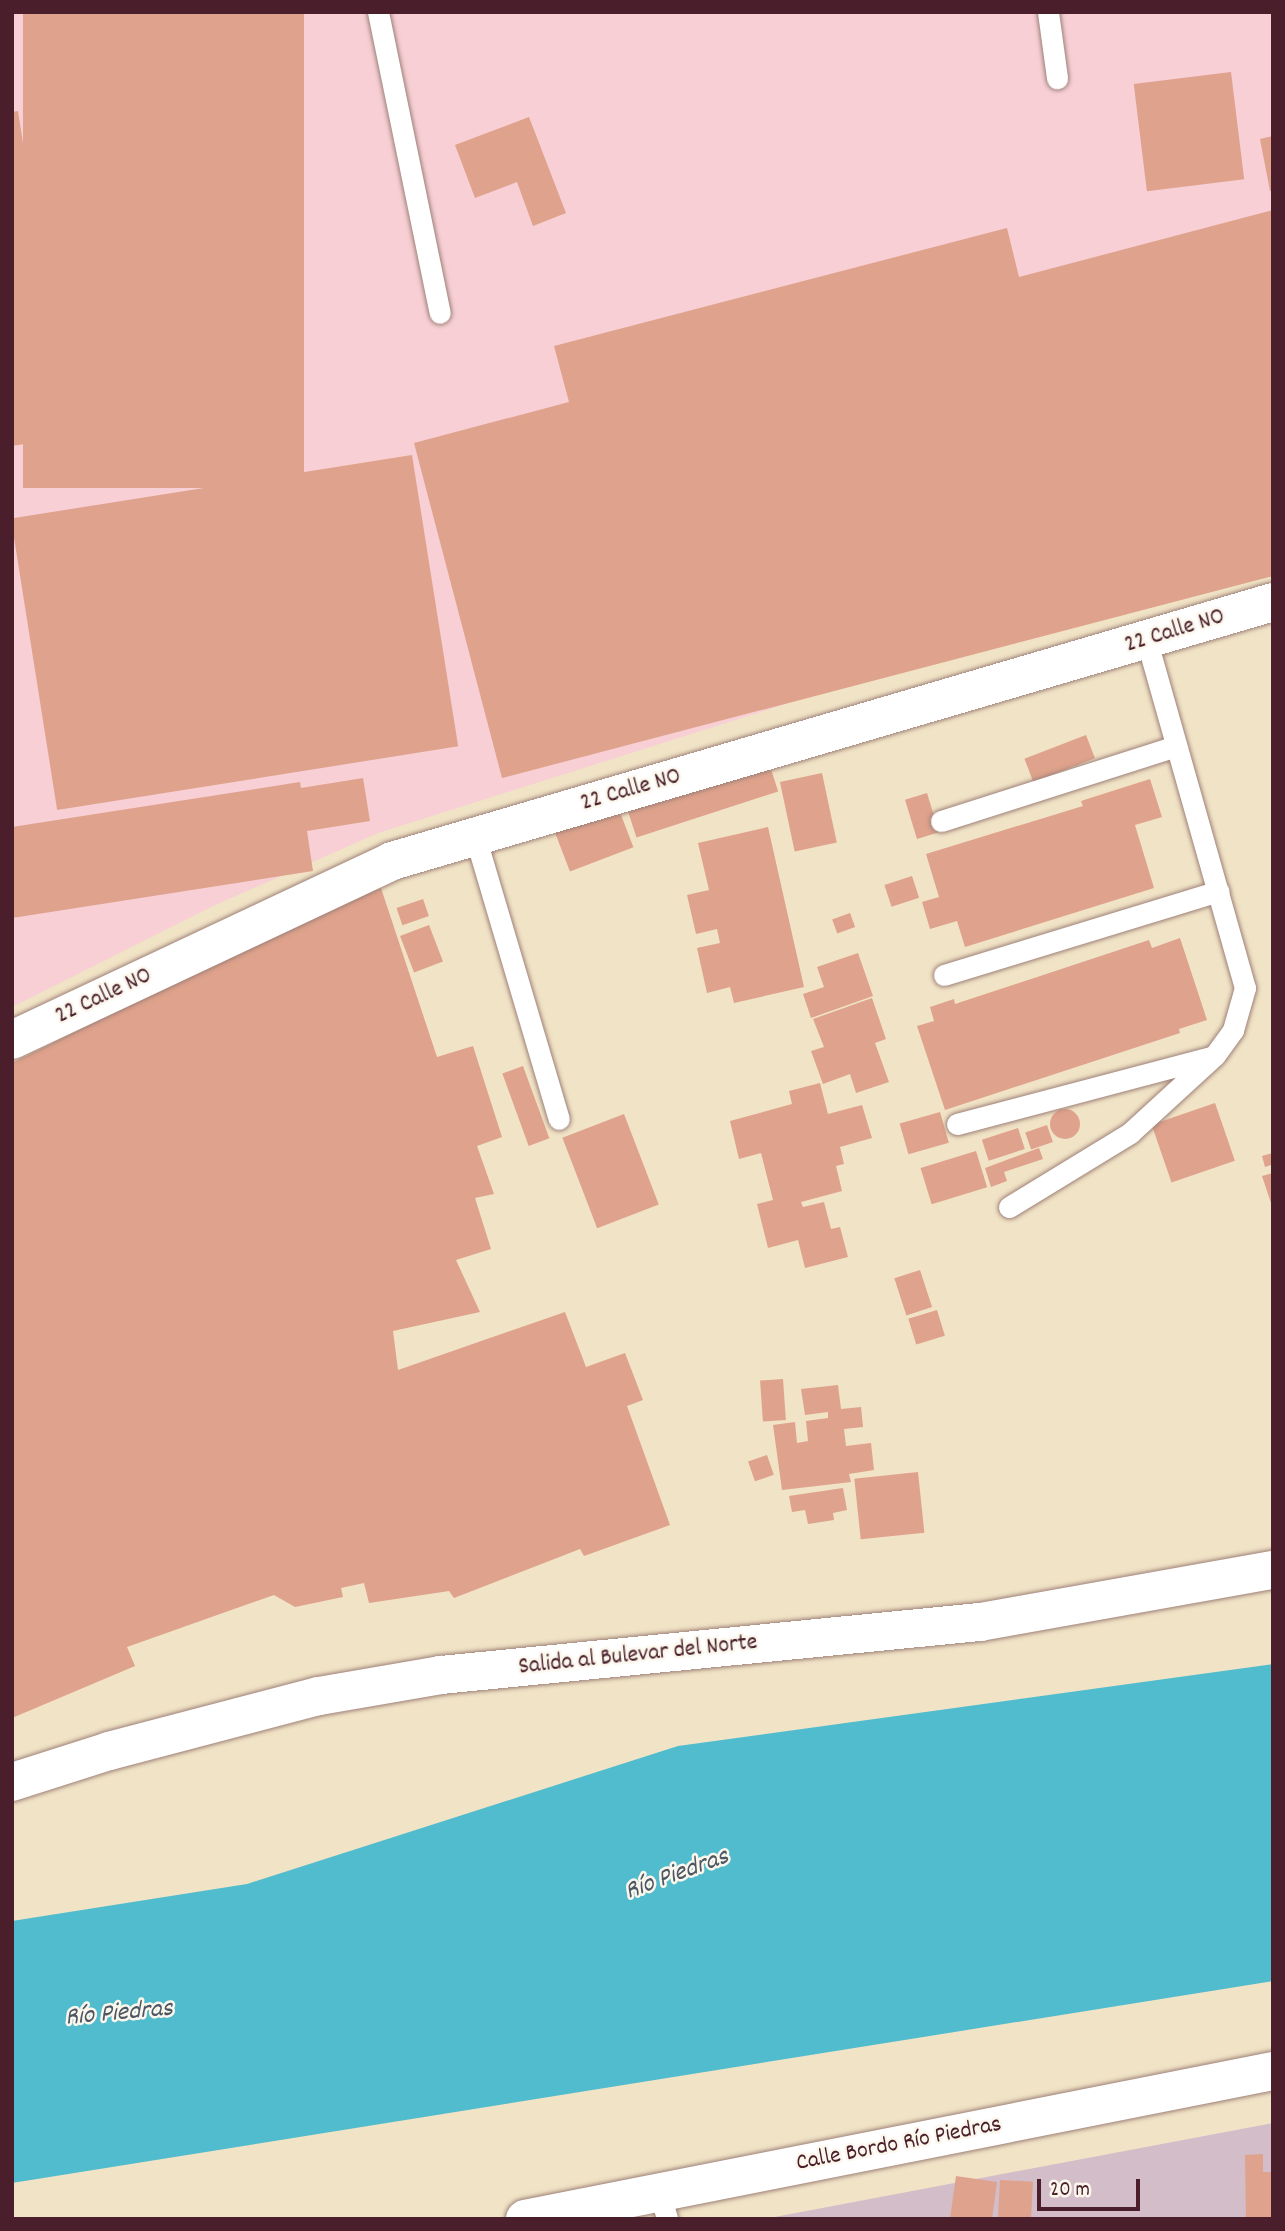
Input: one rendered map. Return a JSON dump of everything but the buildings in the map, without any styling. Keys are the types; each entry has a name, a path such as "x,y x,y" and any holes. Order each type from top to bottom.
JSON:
{"street":[{"name":"22 Calle NO","path":"12,1040 393,861 1273,602"},
{"name":"Salida al Bulevar del Norte","path":"12,1782 109,1751 305,1700 441,1675 980,1622 1273,1570"},
{"name":"Calle Bordo Río Piedras","path":"525,2219 663,2205 1273,2071"}],"lane":[{"path":"378,12 440,313"},
{"path":"1048,12 1057,78"},
{"path":"1009,1207 1130,1133 1216,1055 1233,1030 1245,988 1147,641"},
{"path":"941,821 1176,746"},
{"path":"475,836 559,1119"},
{"path":"944,975 1218,891"},
{"path":"957,1124 1216,1055"}],"shaded area":[{"path":"12,12 1273,12 1273,550 378,833 211,907 12,1007"},
{"path":"1273,2123 1273,2219 764,2219"}],"water":[{"name":"Río Piedras","path":"1273,1664 1273,1981 12,2183 12,1921 247,1884 678,1746"}]}
